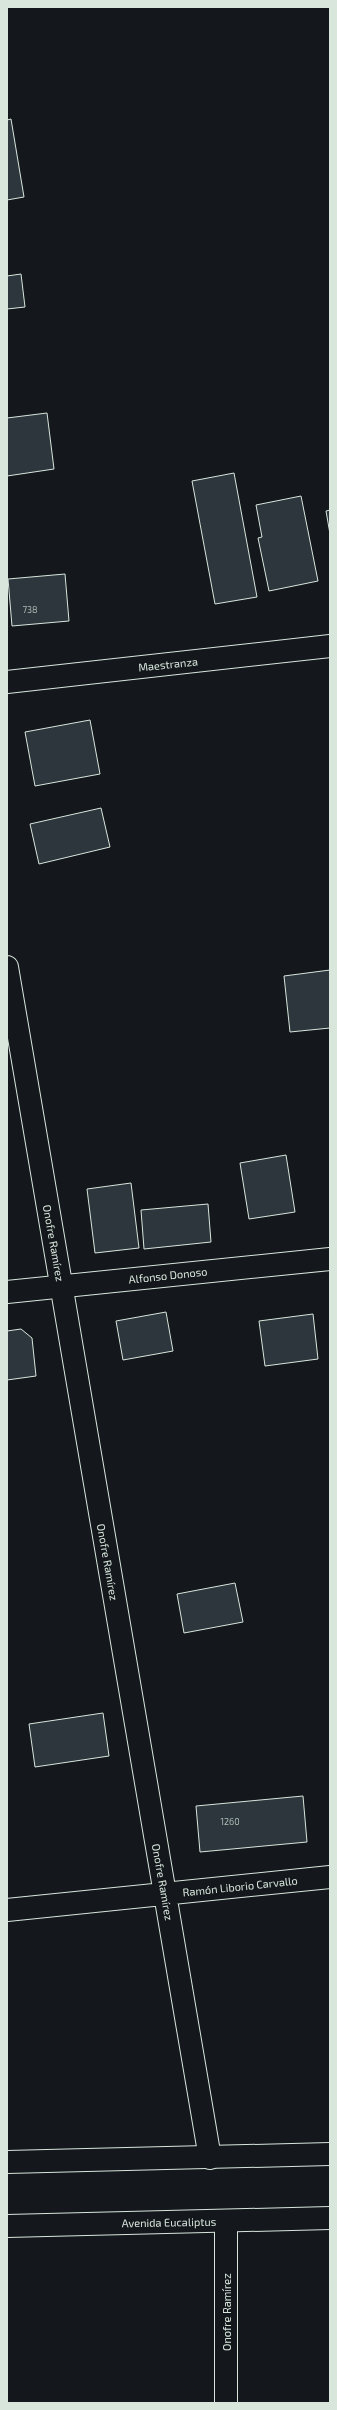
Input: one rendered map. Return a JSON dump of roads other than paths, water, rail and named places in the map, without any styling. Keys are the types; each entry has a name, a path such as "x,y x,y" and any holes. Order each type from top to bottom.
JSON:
{"street":[{"name":"Maestranza","path":"7,682 330,646"},
{"name":"Onofre Ramírez","path":"7,967 210,2158"},
{"name":"Alfonso Donoso","path":"7,1292 330,1259"},
{"name":"Ramón Liborio Carvallo","path":"7,1910 330,1877"},
{"path":"7,2162 330,2154"},
{"name":"Avenida Eucaliptus","path":"7,2226 330,2218"},
{"name":"Onofre Ramírez","path":"226,2221 226,2403"}]}
